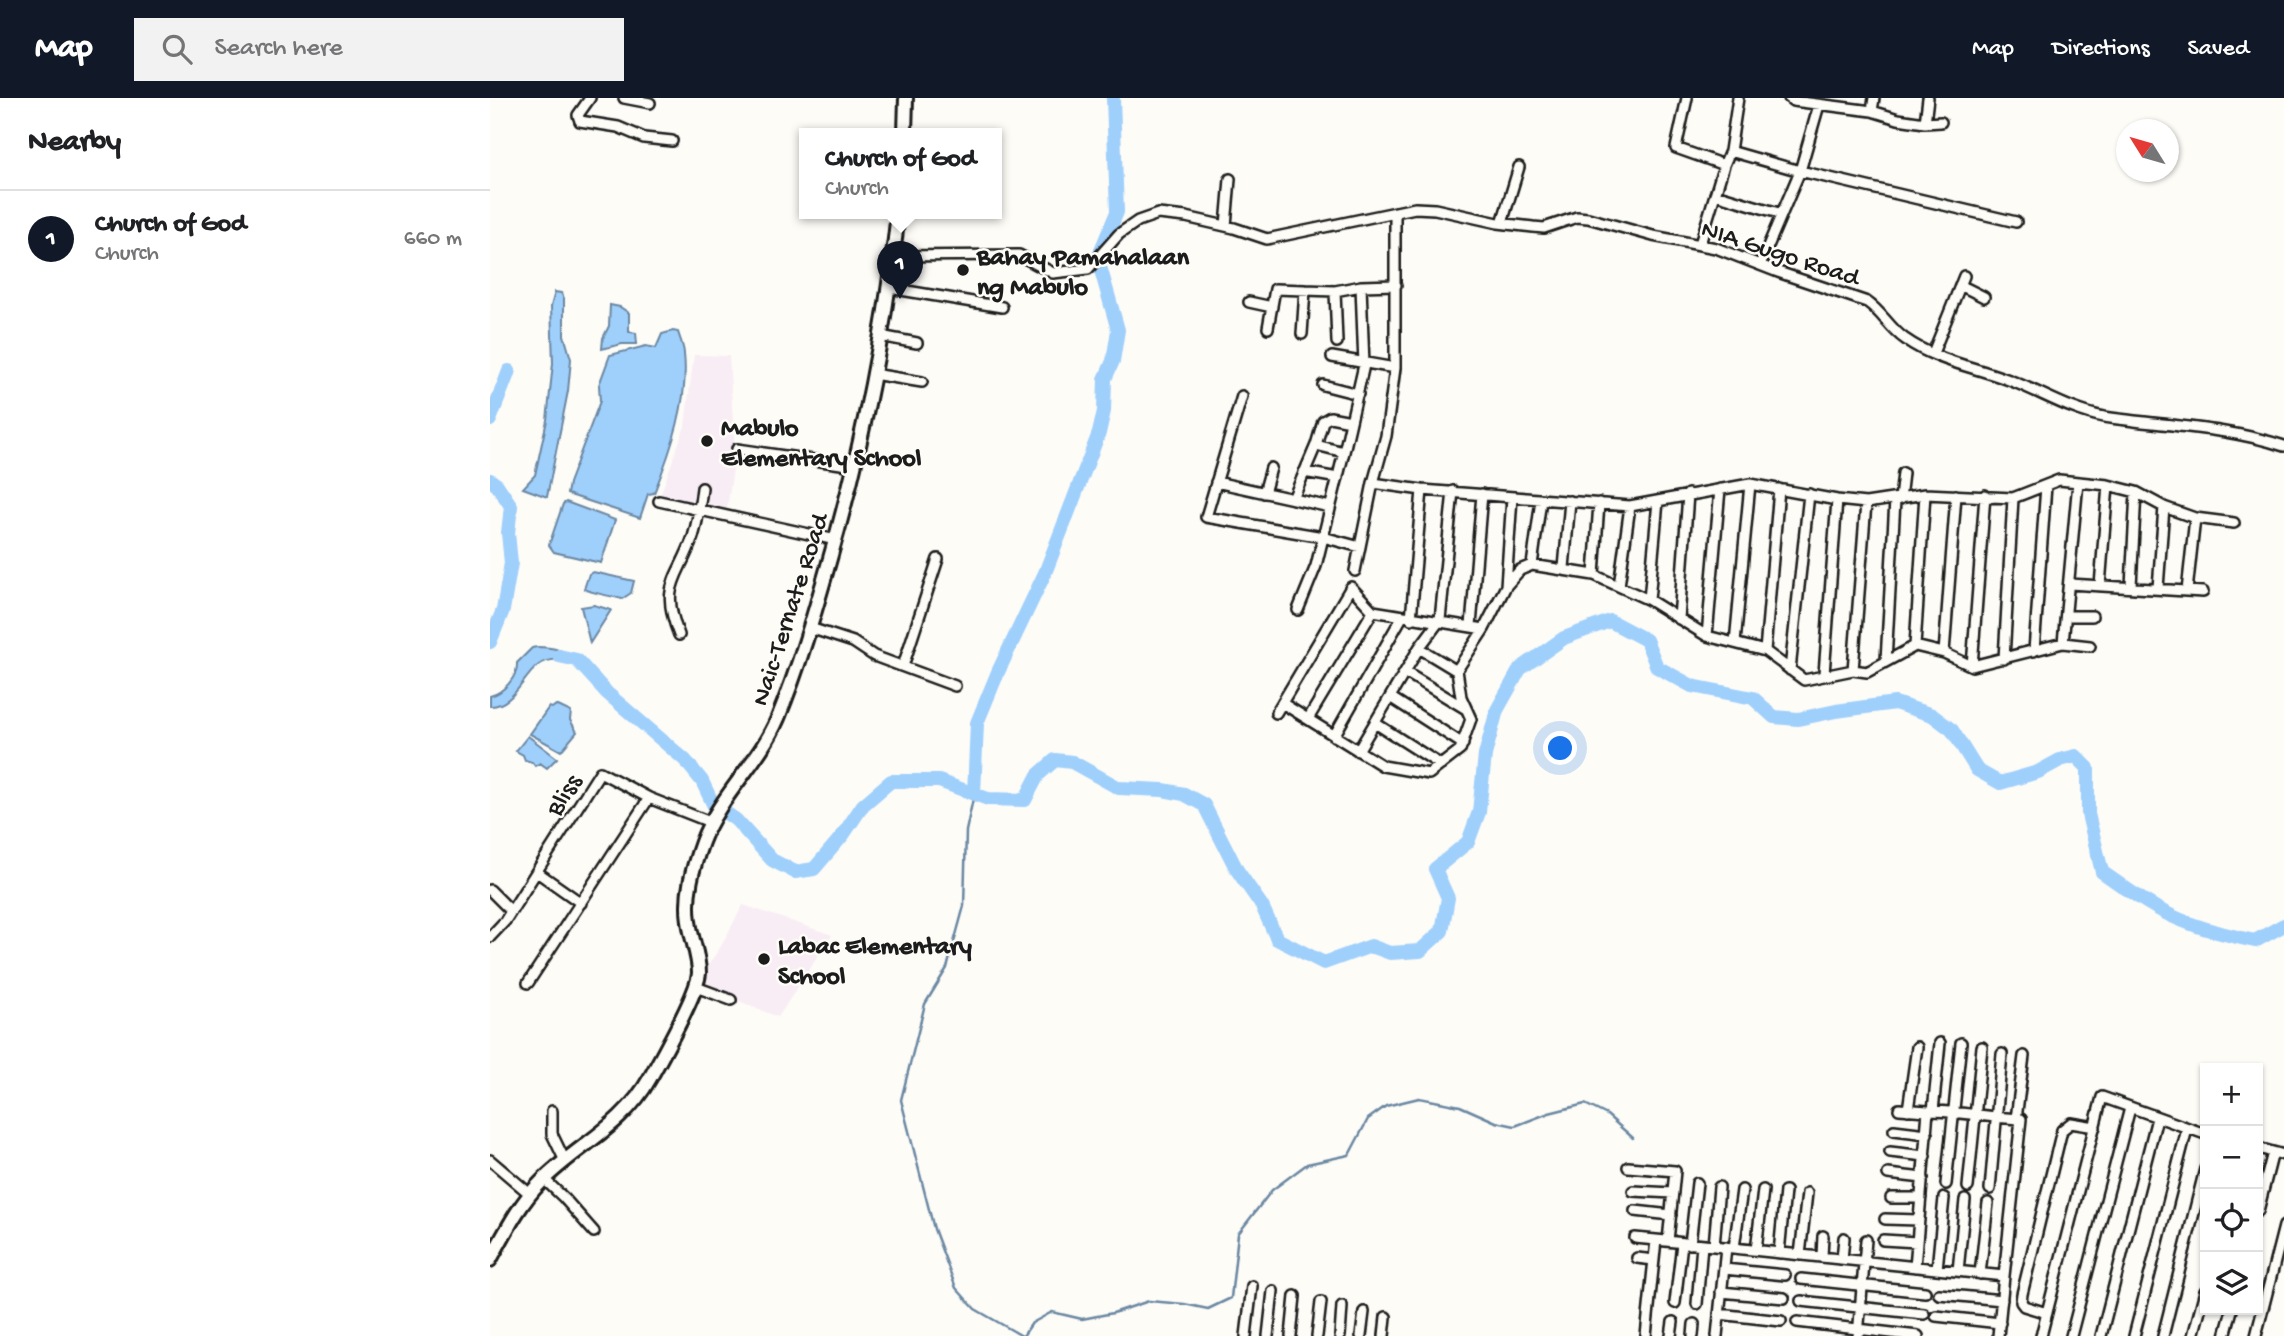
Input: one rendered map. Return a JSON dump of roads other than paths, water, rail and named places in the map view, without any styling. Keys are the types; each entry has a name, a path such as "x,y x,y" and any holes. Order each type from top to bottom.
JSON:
{"main road":[{"path":"905,128 906,98"},
{"name":"Naic-Ternate Road","path":"490,1260 530,1194 544,1179 613,1125 625,1112 649,1079 696,987 699,969 688,920 694,868 713,817 763,748 777,721 810,628 855,466 880,336 897,219"}],"street":[{"path":"590,98 578,115 580,121 618,127 644,138 672,141"},
{"path":"624,98 650,103"},
{"path":"1686,98 1676,148 1724,165"},
{"path":"1700,244 1730,151 1738,98"},
{"path":"1789,98 1790,101 1819,104 1830,102 1898,119 1941,122"},
{"path":"1872,111 1874,98"},
{"path":"1925,122 1928,98"},
{"path":"1760,265 1800,171 1819,104"},
{"path":"1730,151 1800,171 2016,222"},
{"path":"1502,223 1518,167"},
{"path":"1226,226 1230,179"},
{"path":"1715,194 1782,214"},
{"name":"NIA Gugo Road","path":"893,256 1019,255 1045,271 1073,273 1088,269 1119,234 1152,216 1182,216 1258,237 1276,238 1424,208 1544,228 1577,218 1588,218 1644,234 1700,244 1867,302 1877,308 1894,330 1906,340 1962,366 2011,381 2102,416 2236,434 2284,446"},
{"path":"1355,571 1373,483 1386,436 1395,368 1395,212"},
{"path":"1933,353 1962,280 1984,297"},
{"path":"1268,328 1275,289 1335,291 1361,286 1396,285"},
{"path":"1298,610 1316,566 1364,365 1361,286"},
{"path":"888,288 1002,307"},
{"path":"1301,334 1305,290"},
{"path":"1335,291 1336,342"},
{"path":"1249,302 1272,307"},
{"path":"880,336 917,343"},
{"path":"1332,357 1364,365 1395,368"},
{"path":"873,373 922,382"},
{"path":"1323,385 1358,394"},
{"path":"1242,396 1206,517 1323,537 1360,547"},
{"path":"1293,499 1323,421 1330,417 1351,421"},
{"path":"1316,445 1344,452"},
{"path":"737,449 855,466"},
{"path":"1264,493 1271,468"},
{"path":"1304,472 1338,478"},
{"path":"1886,662 1898,499 1903,473"},
{"path":"1373,483 1422,490 1630,506 1750,484 1866,503 1925,494 2013,498 2059,480 2108,485 2136,492 2164,507 2194,518 2234,523"},
{"path":"1216,482 1330,507"},
{"path":"2063,643 2078,482"},
{"path":"1735,643 1750,484"},
{"path":"2100,586 2108,485"},
{"path":"2035,652 2046,486"},
{"path":"679,635 671,615 671,590 692,539 702,488"},
{"path":"1707,636 1720,489"},
{"path":"1765,651 1779,489"},
{"path":"1334,736 1406,618 1422,490"},
{"path":"1358,751 1419,648 1440,620 1453,491"},
{"path":"2131,586 2136,492"},
{"path":"1471,626 1482,494"},
{"path":"1679,619 1688,494"},
{"path":"1790,670 1809,494"},
{"path":"1915,646 1925,494"},
{"path":"1944,653 1956,495"},
{"path":"1972,666 1985,495"},
{"path":"1506,586 1512,497"},
{"path":"2004,659 2013,498"},
{"path":"1532,565 1541,500"},
{"path":"1824,674 1837,500"},
{"path":"659,501 836,540"},
{"path":"1564,568 1570,501"},
{"path":"1649,600 1658,501"},
{"path":"1594,575 1599,503"},
{"path":"1853,670 1866,503"},
{"path":"1619,586 1630,506"},
{"path":"2158,588 2164,507"},
{"path":"2187,591 2194,518"},
{"path":"903,666 938,559"},
{"path":"1282,703 1383,766 1429,774 1460,750 1471,719 1461,697 1457,671 1484,629 1506,586 1520,570 1532,565 1564,568 1594,575 1649,600 1707,636 1765,651 1804,680 1853,670 1867,672 1915,646 1944,653 1972,666 2063,643 2090,646"},
{"path":"2068,584 2203,592"},
{"path":"1276,713 1351,587 1373,611 1484,629"},
{"path":"1308,719 1373,611"},
{"path":"2066,616 2092,616"},
{"path":"810,628 853,642 874,656 955,686"},
{"path":"1419,648 1457,671"},
{"path":"1405,672 1467,710"},
{"path":"1390,697 1463,744"},
{"path":"1375,723 1441,765"},
{"name":"Bliss","path":"490,937 537,872 600,772 649,799 713,817"},
{"path":"528,983 649,799"},
{"path":"537,872 581,903"},
{"path":"490,890 511,911"},
{"path":"696,987 731,1000"},
{"path":"1915,1267 1927,1134 1940,1043"},
{"path":"1946,1184 1961,1043"},
{"path":"1917,1047 1904,1109 1955,1110 1976,1117 2021,1119 1998,1336"},
{"path":"1968,1187 1982,1047"},
{"path":"1990,1189 2002,1054"},
{"path":"2016,1119 2024,1056"},
{"path":"2041,1336 2102,1097 2200,1133"},
{"path":"2071,1336 2130,1108"},
{"path":"552,1111 553,1139 565,1161"},
{"path":"2101,1336 2157,1118"},
{"path":"2046,1313 2029,1310 2021,1302 2062,1130 2071,1123 2095,1127"},
{"path":"2134,1336 2187,1129"},
{"path":"1894,1130 1927,1134"},
{"path":"2263,1149 2284,1155"},
{"path":"1890,1152 1925,1156"},
{"path":"2263,1191 2273,1152"},
{"path":"490,1160 530,1194"},
{"path":"1628,1167 1675,1171 1668,1241"},
{"path":"1888,1174 1923,1178"},
{"path":"544,1179 594,1232"},
{"path":"1675,1303 1698,1183"},
{"path":"1714,1246 1719,1187"},
{"path":"2163,1336 2200,1189"},
{"path":"1717,1336 1724,1269 1742,1190"},
{"path":"1756,1250 1763,1190"},
{"path":"1633,1191 1673,1193"},
{"path":"1779,1253 1784,1192"},
{"path":"1800,1255 1807,1194"},
{"path":"1891,1198 1921,1199"},
{"path":"1937,1269 1944,1198"},
{"path":"1958,1272 1965,1200"},
{"path":"1980,1274 1989,1203"},
{"path":"1635,1211 1671,1215"},
{"path":"1885,1219 1919,1220"},
{"path":"2256,1336 2284,1226"},
{"path":"1822,1257 1823,1236"},
{"path":"1635,1238 2004,1276"},
{"path":"1842,1259 1844,1238"},
{"path":"1646,1336 1656,1240"},
{"path":"1858,1333 1866,1240"},
{"path":"1883,1240 1917,1241"},
{"path":"1697,1304 1702,1245"},
{"path":"1637,1258 1654,1260"},
{"path":"1724,1269 1784,1275"},
{"path":"1801,1279 1925,1292"},
{"path":"1245,1336 1252,1286"},
{"path":"1268,1336 1273,1291"},
{"path":"1721,1292 1784,1298"},
{"path":"1939,1294 2002,1300"},
{"path":"1291,1336 1295,1296"},
{"path":"1801,1301 1924,1314"},
{"path":"1317,1336 1321,1302"},
{"path":"1340,1336 1342,1306"},
{"path":"2193,1336 2200,1310"},
{"path":"1361,1336 1364,1311"},
{"path":"1719,1314 1781,1321"},
{"path":"2225,1336 2231,1315"},
{"path":"1936,1316 2000,1323"},
{"path":"1384,1336 1386,1317"},
{"path":"1671,1336 1673,1322"},
{"path":"1797,1322 1858,1333 1918,1336"},
{"path":"1693,1336 1694,1324"}],"water":[{"path":"555,292 561,293 564,298 564,335 571,359 568,391 547,497 523,488 535,475 547,420 553,363 551,306"},
{"path":"610,305 629,313 629,332 636,333 637,344 622,344 602,349 603,338 609,326"},
{"path":"678,332 684,351 681,407 660,477 654,493 648,494 640,518 567,494 600,401 599,385 610,355 646,346 656,348 662,334"},
{"path":"566,502 615,520 601,563 554,552 549,545"},
{"path":"593,572 634,581 631,593 622,599 584,589 589,574"},
{"path":"594,605 611,610 590,643 581,607"},
{"path":"532,648 558,650 577,660 544,662 531,672 506,701 490,706 490,696 509,684 517,663"},
{"path":"556,705 571,712 570,720 577,732 561,751 530,734 549,707"},
{"path":"528,736 557,758 547,768 540,763 535,766 516,751"}],"waterway":[{"path":"1101,250 1117,212 1113,98"},
{"path":"974,794 977,723 1045,573 1099,433 1104,411 1105,379 1113,361 1118,330 1101,270"},
{"path":"490,420 509,371"},
{"path":"490,480 497,485 511,506 508,533 511,563 503,610 490,642"},
{"path":"559,656 577,660 607,693 685,760 702,781 713,804 736,820 772,860 795,872 814,869 843,835 863,805 891,781 939,781 988,799 1025,800 1038,775 1055,760 1072,762 1119,788 1184,794 1204,805 1237,870 1262,906 1277,939 1324,963 1371,946 1390,953 1420,951 1442,931 1448,898 1435,869 1468,842 1479,812 1485,755 1497,710 1520,669 1564,638 1610,621 1646,640 1657,667 1692,686 1753,698 1774,717 1798,719 1895,703 1932,715 1952,730 1977,770 2000,783 2038,772 2060,760 2076,756 2088,768 2088,814 2102,872 2160,910 2209,930 2255,941 2284,925"},
{"path":"974,794 966,831 964,906 947,968 925,1004 901,1100 934,1229 956,1288 975,1309 1022,1336"},
{"path":"1023,1336 1032,1323 1052,1312 1082,1319 1113,1313 1149,1301 1208,1309 1231,1298 1238,1234 1272,1190 1307,1164 1349,1155 1368,1119 1386,1106 1419,1098 1460,1106 1496,1122 1515,1126 1549,1113 1585,1104 1607,1115 1633,1138"}],"place":[{"name":"Bahay Pamahalaan ng Mabulo","path":"963,270"},
{"name":"Church of God","path":"900,299"},
{"name":"Mabulo Elementary School","path":"707,441"},
{"name":"Labac Elementary School","path":"764,959"}]}
